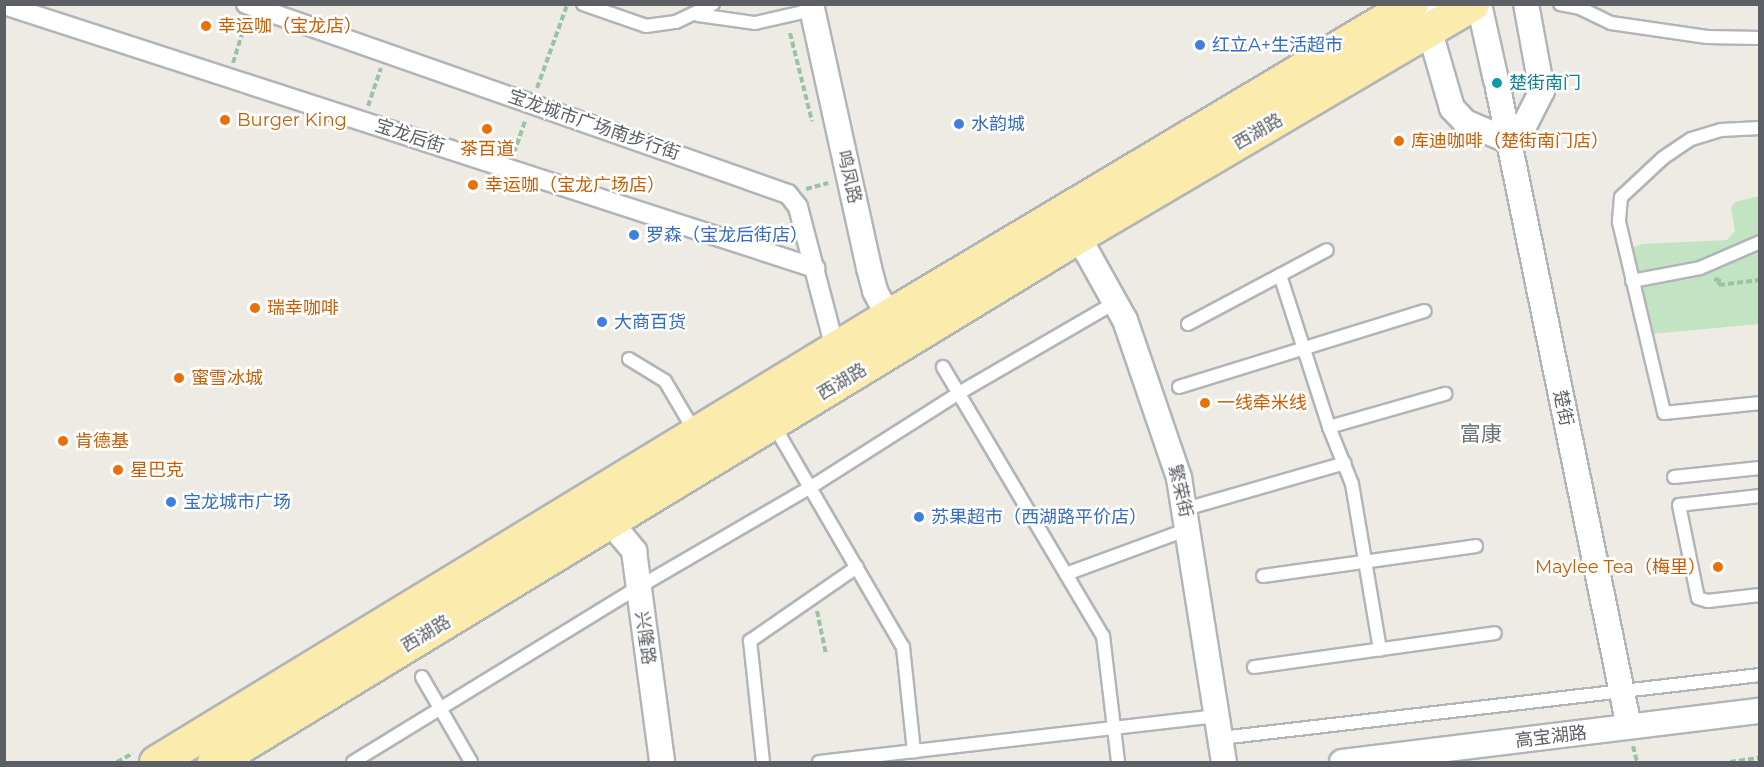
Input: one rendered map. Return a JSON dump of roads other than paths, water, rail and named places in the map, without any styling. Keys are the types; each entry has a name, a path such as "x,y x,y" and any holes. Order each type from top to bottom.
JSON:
{"main road":[{"path":"1339,47 1390,4"},
{"name":"西湖路","path":"156,762 888,316 1412,4"},
{"name":"西湖路","path":"214,762 903,345 1434,18 1472,4"}],"street":[{"name":"楚街","path":"1479,4 1629,727"},
{"path":"1434,18 1452,108 1465,122 1509,141 1524,126 1542,91 1526,4"},
{"name":"宝龙后街","path":"4,5 814,268"},
{"name":"宝龙城市广场南步行街","path":"248,5 774,187 788,194 798,207 835,348"},
{"name":"鸣凤路","path":"811,7 869,268 888,316 903,345"},
{"name":"繁荣街","path":"1078,237 1116,302 1135,344 1187,520 1224,762"},
{"name":"兴隆路","path":"610,522 634,551 662,762"},
{"name":"高宝湖路","path":"1342,762 1483,754 1629,727 1760,711"}],"lane":[{"path":"583,4 646,26 698,15 755,23 811,7"},
{"path":"698,15 713,4"},
{"path":"1560,4 1580,8 1611,23 1707,37 1760,38"},
{"path":"1760,128 1721,130 1691,139 1663,158 1626,191 1621,197 1619,222 1664,413 1760,402"},
{"path":"1632,281 1686,270 1760,242"},
{"path":"1188,324 1326,250"},
{"path":"1280,275 1329,427 1345,463 1380,650"},
{"path":"353,762 639,587 811,487 959,393 1116,302"},
{"path":"1179,387 1424,311"},
{"path":"629,359 665,381 696,433"},
{"path":"943,367 1103,636 1119,762"},
{"path":"1329,427 1445,394"},
{"path":"772,424 903,647 914,751"},
{"path":"1066,574 1187,520 1345,463"},
{"path":"1674,477 1760,468"},
{"path":"1760,496 1679,505 1698,598 1708,601 1760,595"},
{"path":"1263,576 1476,546"},
{"path":"763,762 750,641 857,567"},
{"path":"1254,667 1495,633"},
{"path":"819,762 1114,728 1219,728 1621,691 1760,675"},
{"path":"422,677 471,762"}],"place":[{"name":"幸运咖（宝龙店）","path":"206,26"},
{"name":"红立A+生活超市","path":"1200,45"},
{"name":"楚街南门","path":"1497,83"},
{"name":"Burger King","path":"225,120"},
{"name":"水韵城","path":"959,124"},
{"name":"茶百道","path":"487,129"},
{"name":"库迪咖啡（楚街南门店）","path":"1399,141"},
{"name":"幸运咖（宝龙广场店）","path":"473,185"},
{"name":"罗森（宝龙后街店）","path":"634,235"},
{"name":"瑞幸咖啡","path":"255,308"},
{"name":"大商百货","path":"602,322"},
{"name":"蜜雪冰城","path":"179,378"},
{"name":"一线牵米线","path":"1205,403"},
{"name":"肯德基","path":"63,441"},
{"name":"星巴克","path":"118,470"},
{"name":"宝龙城市广场","path":"171,502"},
{"name":"苏果超市（西湖路平价店）","path":"919,517"},
{"name":"Maylee Tea（梅里）","path":"1718,567"}],"district":[{"name":"富康","path":"1481,434"}]}
